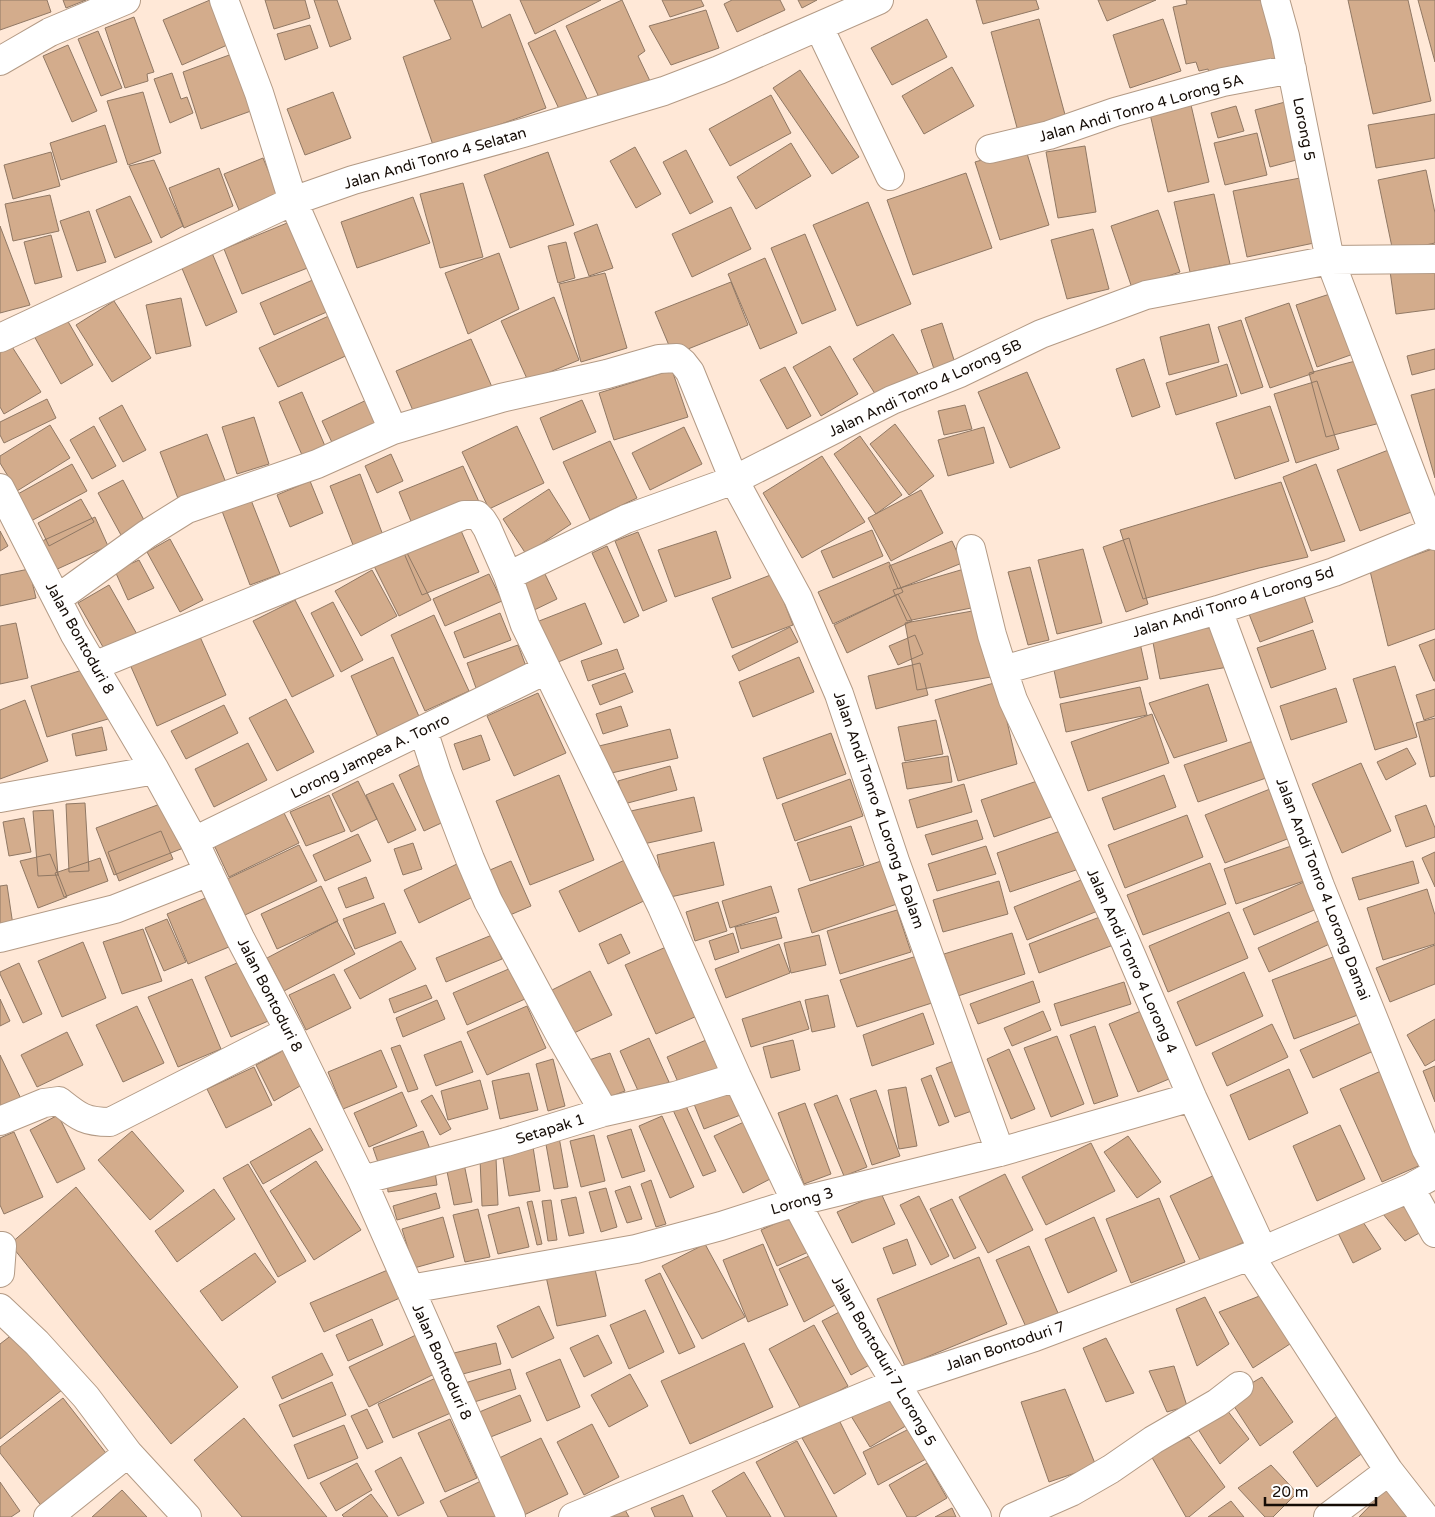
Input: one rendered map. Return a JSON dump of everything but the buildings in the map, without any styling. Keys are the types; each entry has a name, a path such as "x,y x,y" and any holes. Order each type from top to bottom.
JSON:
{"street":[{"path":"0,61 50,32 126,0"},
{"path":"57,599 147,534 187,509 317,464 394,430 293,201 259,93 224,0"},
{"name":"Jalan Andi Tonro 4 Selatan","path":"0,338 293,201 352,180 523,133 664,90 719,70 879,0"},
{"name":"Lorong 5","path":"1275,0 1292,69 1330,260 1434,533"},
{"path":"819,27 890,176"},
{"name":"Jalan Andi Tonro 4 Lorong 5A","path":"990,149 1049,135 1115,112 1223,82 1292,69"},
{"name":"Jalan Andi Tonro 4 Lorong 5B","path":"508,576 626,519 734,480 892,400 960,373 1041,334 1146,295 1330,260 1435,259"},
{"name":"Jalan Andi Tonro 4 Lorong 4 Dalam","path":"394,430 501,398 607,374 659,359 677,358 683,362 690,372 734,480 798,598 839,694 896,861 1000,1152"},
{"name":"Jalan Bontoduri 8","path":"0,488 74,632 194,841 240,938 289,1031 362,1180 511,1517"},
{"name":"Jalan Bontoduri 7 Lorong 5","path":"94,666 464,515 476,515 482,520 488,528 508,576 525,625 662,907 737,1077 796,1202 870,1341 977,1517"},
{"name":"Jalan Andi Tonro 4 Lorong 5d","path":"1016,666 1218,610 1334,572 1434,533"},
{"name":"Jalan Andi Tonro 4 Lorong 4","path":"971,549 992,635 1016,666 1013,700 1125,941 1257,1253 1389,1470 1425,1517"},
{"name":"Jalan Andi Tonro 4 Lorong Damai","path":"1218,610 1320,886 1435,1166"},
{"name":"Lorong Jampea A. Tonro","path":"194,841 546,670"},
{"path":"423,730 437,773 488,901 604,1112"},
{"path":"0,798 154,770"},
{"path":"0,938 115,909 209,872"},
{"path":"0,1121 44,1103 58,1101 81,1118 95,1122 110,1122 289,1031"},
{"name":"Setapak 1","path":"362,1180 506,1142 604,1112 675,1096 737,1077"},
{"name":"Lorong 3","path":"410,1289 636,1248 721,1226 796,1202 1000,1152 1192,1097"},
{"name":"Jalan Bontoduri 7","path":"574,1517 896,1383 1035,1337 1257,1253 1410,1188 1435,1174"},
{"path":"1410,1188 1435,1234"},
{"path":"0,1273 2,1246"},
{"path":"0,1308 37,1343 86,1397 128,1453 187,1517"},
{"path":"1014,1517 1071,1492 1111,1469 1153,1440 1217,1403 1239,1386"},
{"path":"48,1517 128,1453"},
{"path":"1328,1517 1389,1470"}]}
